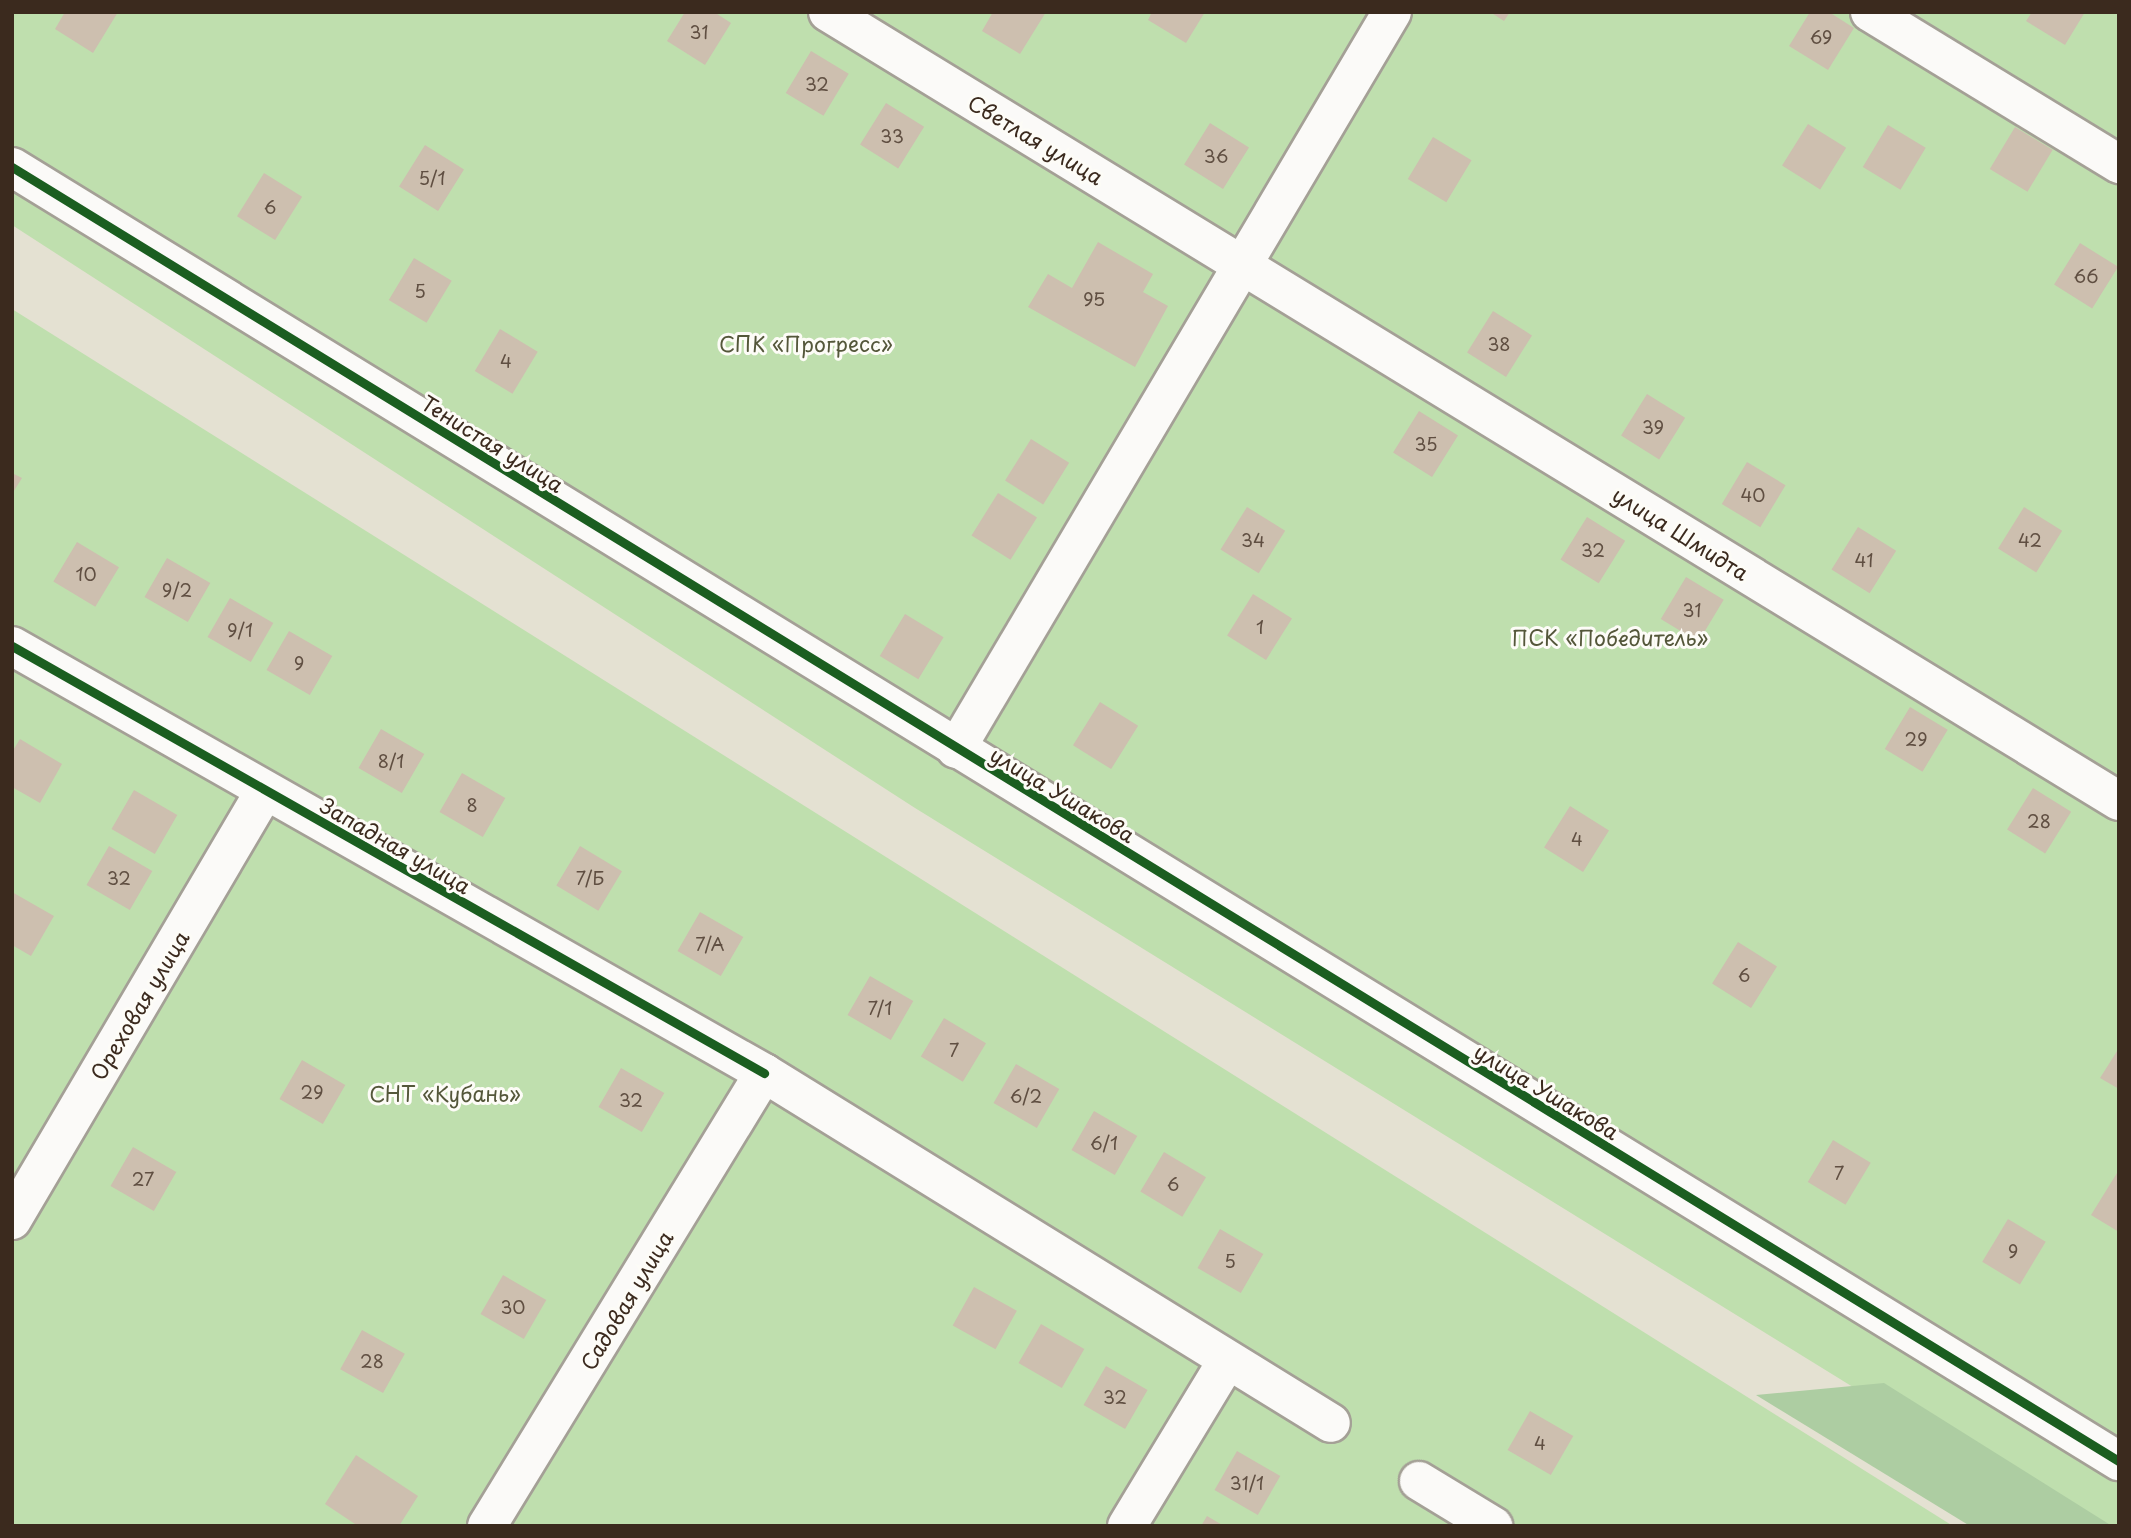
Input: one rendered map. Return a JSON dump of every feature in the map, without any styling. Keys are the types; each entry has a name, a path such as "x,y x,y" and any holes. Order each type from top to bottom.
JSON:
{"street":[{"name":"Светлая улица","path":"828,12 1244,265"},
{"path":"956,749 1392,12"},
{"path":"1870,12 2119,164"},
{"name":"Тенистая улица","path":"12,167 956,749"},
{"name":"улица Шмидта","path":"1244,265 2119,802"},
{"name":"Западная улица","path":"12,646 764,1073 1225,1364 1331,1423"},
{"name":"улица Ушакова","path":"956,749 2119,1461"},
{"name":"Ореховая улица","path":"12,1220 265,791"},
{"name":"Садовая улица","path":"487,1526 764,1073"},
{"path":"1127,1526 1225,1364"},
{"path":"1419,1481 1493,1526"}],"green space":[{"name":"ПСК «Победитель»","path":"12,12 2119,12 2119,1526 2078,1526 915,808 12,225"},
{"name":"СНТ «Кубань»","path":"12,309 1953,1526 12,1526"},
{"path":"1884,1383 2112,1526 1970,1526 1756,1395"}],"building":[{"path":"65,12 118,12 93,53 55,29"},
{"path":"685,12 714,12 731,23 705,65 667,41"},
{"path":"993,12 1046,12 1020,54 982,31"},
{"path":"1152,12 1205,12 1186,43 1148,20"},
{"path":"1490,12 1510,12 1504,21"},
{"path":"1810,12 1829,12 1854,28 1828,70 1789,46"},
{"path":"2032,12 2085,12 2065,45 2026,21"},
{"path":"811,51 849,74 823,116 786,93"},
{"path":"886,103 924,127 898,168 860,145"},
{"path":"1210,123 1249,147 1223,189 1184,165"},
{"path":"1808,124 1846,148 1820,189 1782,166"},
{"path":"1888,125 1926,148 1900,190 1863,167"},
{"path":"2015,127 2053,150 2027,192 1990,169"},
{"path":"1433,137 1472,160 1446,202 1408,179"},
{"path":"425,145 464,169 438,211 399,187"},
{"path":"264,173 302,197 275,240 237,216"},
{"path":"1098,242 1153,274 1143,292 1168,306 1135,367 1028,307 1048,274 1072,288"},
{"path":"2080,243 2118,267 2092,308 2054,285"},
{"path":"414,258 452,281 426,323 389,300"},
{"path":"1493,311 1532,335 1506,377 1467,353"},
{"path":"500,329 538,352 512,394 475,371"},
{"path":"1647,394 1685,418 1659,459 1621,436"},
{"path":"1419,411 1458,435 1432,477 1393,453"},
{"path":"1031,439 1069,463 1043,504 1005,481"},
{"path":"1747,462 1786,485 1760,527 1722,504"},
{"path":"12,473 22,478 12,494"},
{"path":"998,493 1037,517 1011,560 972,535"},
{"path":"1247,507 1285,531 1259,573 1221,549"},
{"path":"2024,507 2062,531 2036,572 1998,549"},
{"path":"1587,517 1625,541 1599,583 1561,559"},
{"path":"1858,527 1896,551 1870,593 1832,569"},
{"path":"77,542 119,567 95,607 53,581"},
{"path":"167,558 210,583 188,622 144,597"},
{"path":"1686,577 1724,600 1698,642 1661,619"},
{"path":"1253,594 1292,618 1266,660 1227,636"},
{"path":"230,598 273,623 251,662 208,637"},
{"path":"905,614 944,637 918,679 880,656"},
{"path":"289,631 332,656 310,695 266,670"},
{"path":"1100,702 1138,726 1111,769 1073,745"},
{"path":"1910,707 1948,730 1922,772 1885,749"},
{"path":"381,729 424,754 402,793 358,768"},
{"path":"20,739 62,764 40,803 12,787 12,752"},
{"path":"462,773 505,798 483,837 440,812"},
{"path":"2033,788 2071,812 2045,853 2007,830"},
{"path":"134,790 177,815 155,854 112,829"},
{"path":"1570,806 1609,830 1583,872 1544,848"},
{"path":"109,846 152,871 130,910 86,885"},
{"path":"580,846 622,871 598,911 556,885"},
{"path":"12,892 54,916 31,956 12,945"},
{"path":"700,912 743,937 721,976 678,951"},
{"path":"1738,942 1777,966 1751,1008 1712,984"},
{"path":"870,976 913,1001 891,1040 848,1015"},
{"path":"944,1018 986,1043 963,1082 921,1057"},
{"path":"2119,1048 2119,1089 2100,1078"},
{"path":"302,1060 345,1085 323,1124 279,1099"},
{"path":"1016,1064 1059,1089 1037,1128 994,1103"},
{"path":"621,1068 664,1093 642,1132 598,1107"},
{"path":"1094,1111 1137,1136 1115,1175 1072,1150"},
{"path":"1833,1140 1871,1163 1845,1205 1808,1182"},
{"path":"133,1147 176,1172 154,1211 110,1186"},
{"path":"1164,1152 1206,1177 1182,1217 1140,1191"},
{"path":"2117,1173 2119,1174 2119,1232 2091,1215"},
{"path":"2008,1219 2046,1242 2020,1285 1982,1262"},
{"path":"1220,1229 1263,1254 1241,1293 1198,1268"},
{"path":"503,1275 546,1300 524,1339 480,1314"},
{"path":"974,1287 1017,1311 996,1349 953,1325"},
{"path":"1041,1324 1084,1349 1062,1388 1018,1363"},
{"path":"362,1330 405,1354 383,1393 340,1369"},
{"path":"1106,1366 1148,1390 1125,1429 1084,1405"},
{"path":"1530,1411 1573,1436 1551,1475 1508,1450"},
{"path":"1237,1451 1280,1476 1258,1515 1214,1490"},
{"path":"356,1455 418,1496 399,1526 358,1526 325,1504"},
{"path":"1207,1516 1224,1526 1201,1526"}],"cycle path":[{"path":"12,167 2119,1461"},
{"path":"12,646 764,1073"}],"park label":[{"name":"СПК «Прогресс»","path":"806,343"}]}
